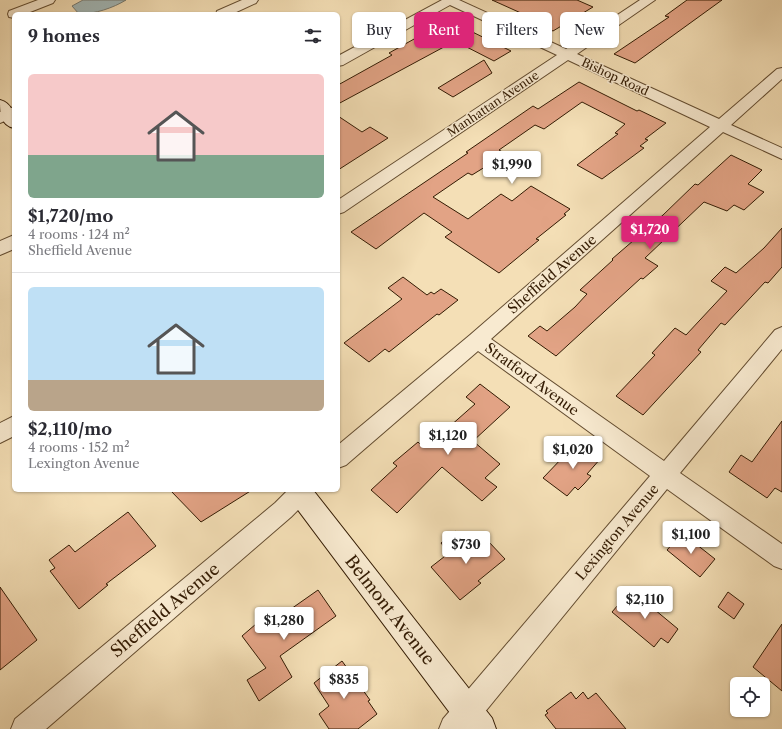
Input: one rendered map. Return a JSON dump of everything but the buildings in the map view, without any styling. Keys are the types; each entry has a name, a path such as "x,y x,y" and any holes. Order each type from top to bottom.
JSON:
{"main road":[{"name":"Belmont Avenue","path":"301,492 467,723"}],"street":[{"path":"19,12 48,0"},
{"path":"226,12 252,0"},
{"path":"340,61 450,0"},
{"name":"Bishop Road","path":"450,0 782,154"},
{"name":"Manhattan Avenue","path":"340,207 649,0"},
{"path":"0,20 12,15"},
{"name":"Sheffield Avenue","path":"340,456 477,340 782,72"},
{"path":"0,248 12,242"},
{"name":"Lexington Avenue","path":"467,723 665,475 782,336"},
{"name":"Stratford Avenue","path":"477,340 782,558"},
{"path":"0,434 12,426"},
{"name":"Sheffield Avenue","path":"25,729 283,510 299,492"}],"water":[{"path":"83,0 126,0 115,6 95,12 77,12 72,6"}]}
